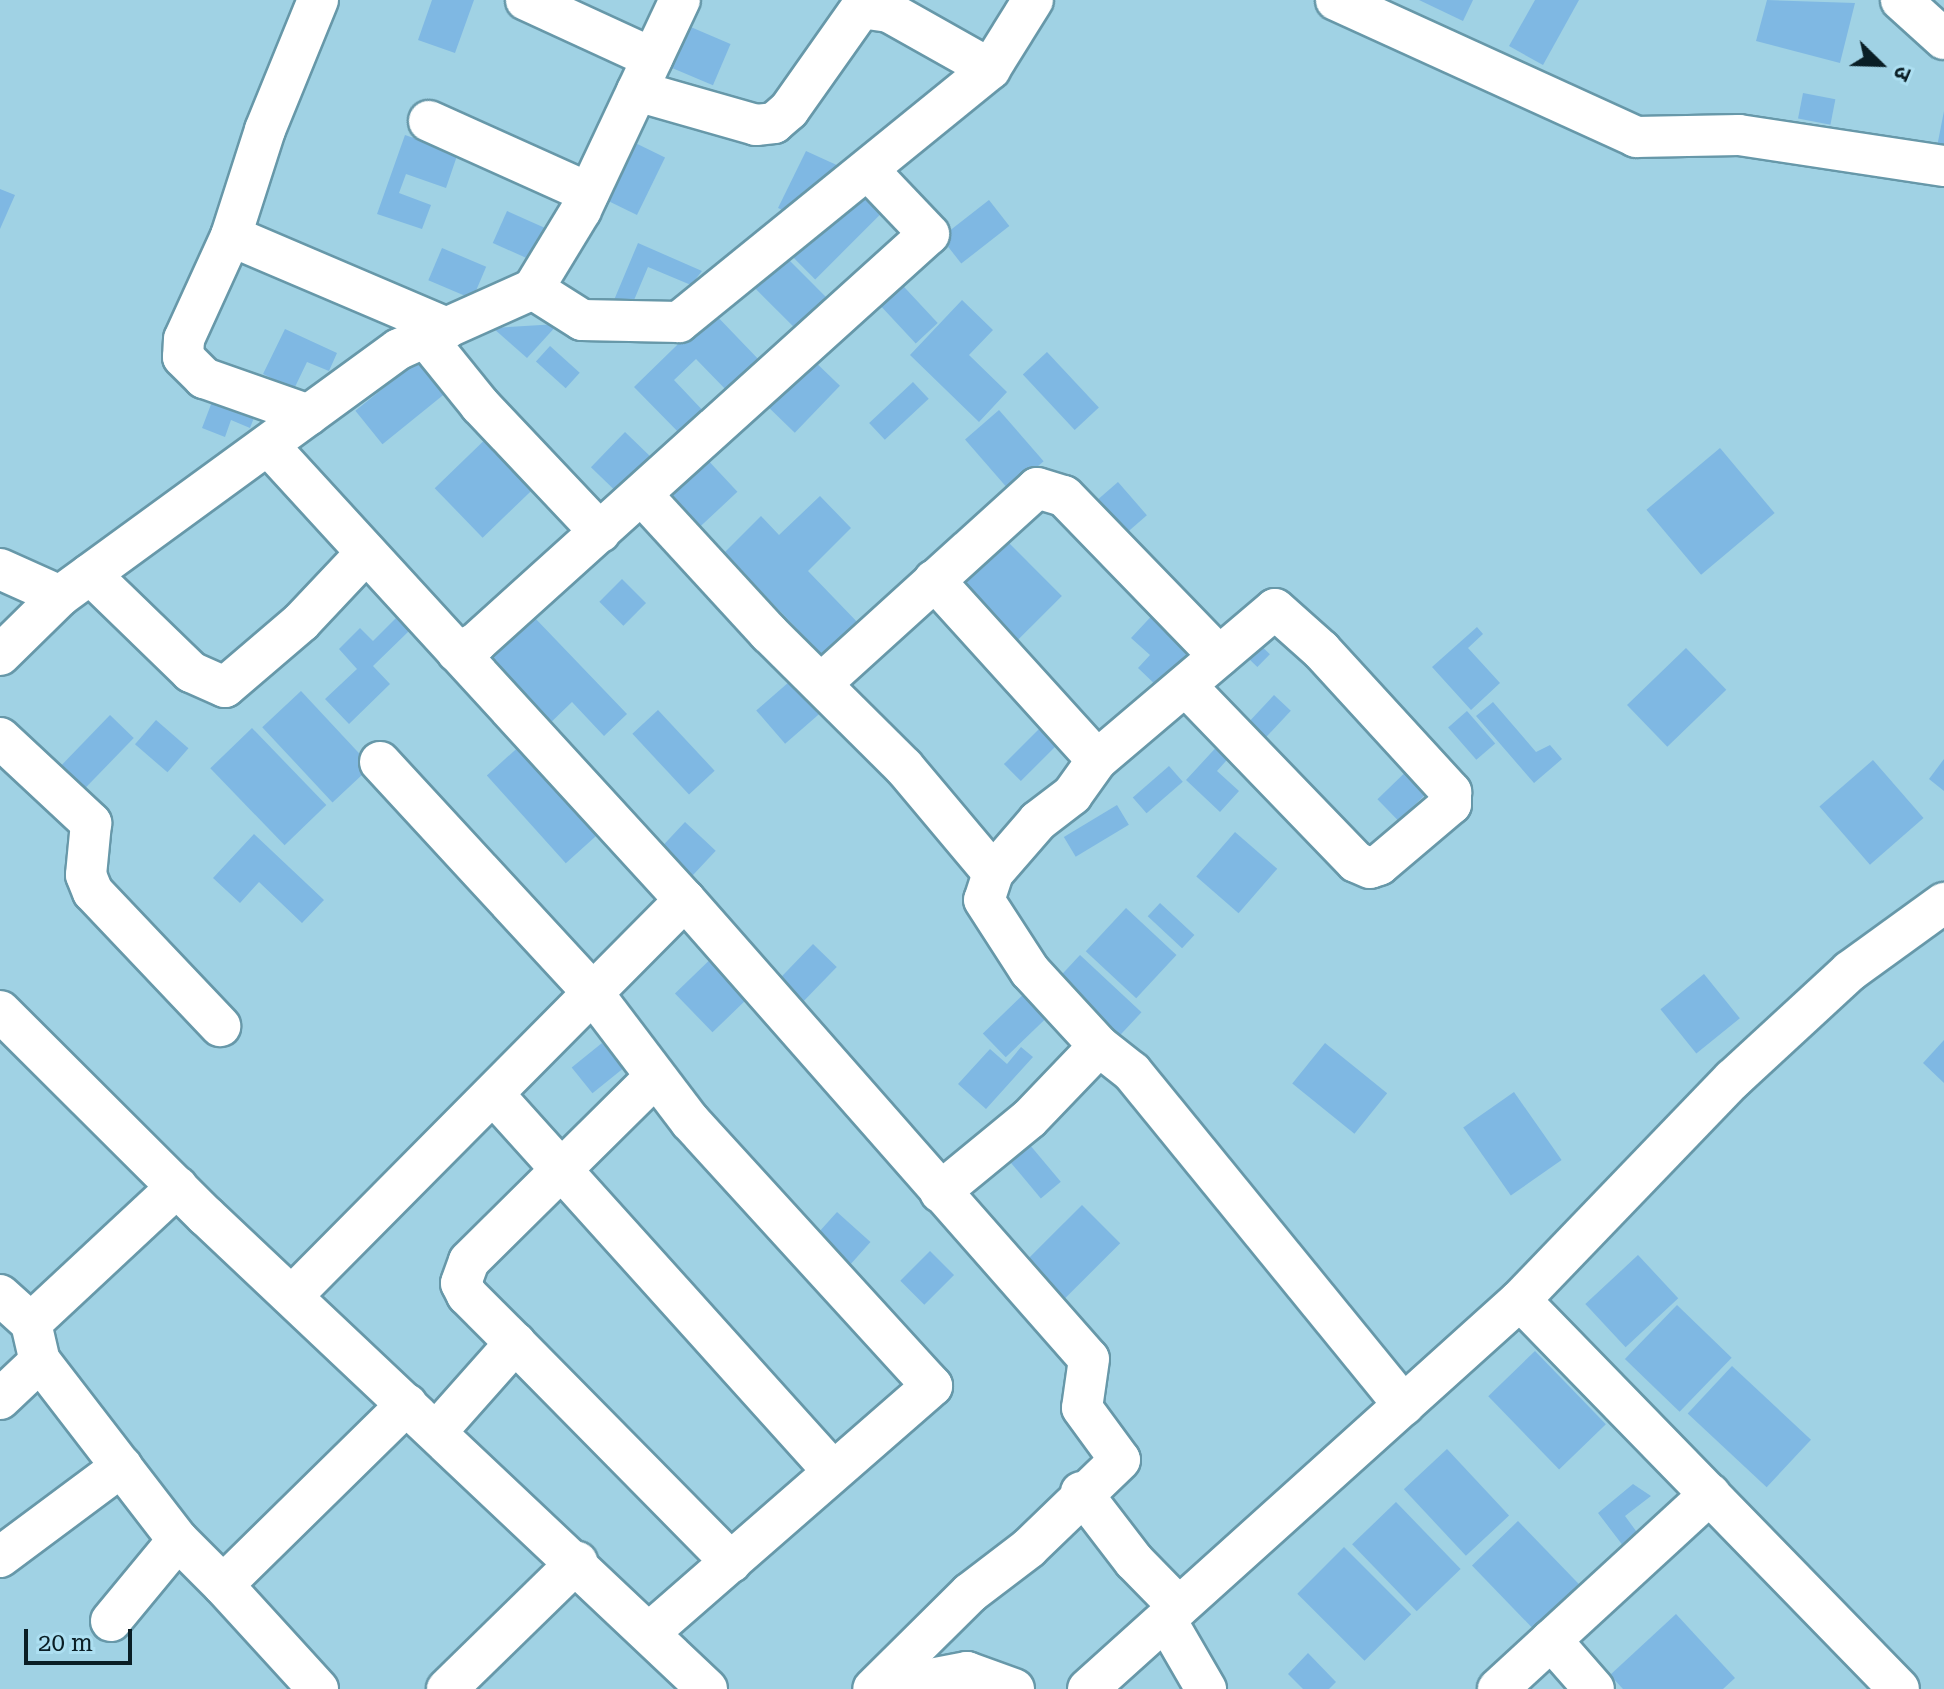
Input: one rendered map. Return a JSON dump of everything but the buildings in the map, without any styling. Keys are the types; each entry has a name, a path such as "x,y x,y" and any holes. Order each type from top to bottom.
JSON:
{"street":[{"path":"309,415 204,378 183,357 184,339 231,236 265,130 318,0"},
{"path":"526,0 645,74 756,125 774,123 789,110 859,4 889,12 990,69"},
{"path":"0,655 75,585 399,349 533,289 589,193 680,0"},
{"path":"533,289 582,320 679,322 990,69 1033,0"},
{"path":"1336,0 1636,137 1739,135 1944,166"},
{"path":"1901,0 1944,39"},
{"path":"429,121 589,193"},
{"path":"457,652 476,643 929,234 868,170"},
{"path":"231,236 437,333 480,405 600,532"},
{"path":"268,445 685,900 1089,1359 1082,1408 1120,1460 1081,1492 1029,1548 970,1593 876,1689"},
{"path":"822,683 1037,488 1052,489 1219,656"},
{"path":"642,495 904,767 993,873"},
{"path":"0,569 75,585 191,672 225,687 301,622 366,553"},
{"path":"934,580 1097,760"},
{"path":"1186,686 1356,862 1370,868 1379,865 1451,804 1451,792 1441,780 1321,650 1275,609 1097,760 1072,795 1038,821 993,873 984,900 1030,971 1099,1046 1132,1072 1404,1405"},
{"path":"0,738 91,823 86,875 93,892 220,1026"},
{"path":"380,762 592,992 655,1077 932,1386 831,1469 651,1631"},
{"path":"292,1296 685,900"},
{"path":"1088,1689 1520,1300 1733,1079 1850,971 1944,903"},
{"path":"0,1011 177,1187 651,1631 707,1689"},
{"path":"940,1192 1029,1119 1099,1046"},
{"path":"655,1077 469,1261 461,1283 515,1343 731,1562"},
{"path":"494,1095 831,1469"},
{"path":"31,1323 177,1187"},
{"path":"0,1295 31,1323 40,1361 178,1540 318,1689"},
{"path":"1520,1300 1899,1689"},
{"path":"437,1431 515,1343"},
{"path":"0,1399 40,1361"},
{"path":"223,1585 407,1404"},
{"path":"0,1557 122,1466"},
{"path":"1081,1492 1173,1614 1206,1689"},
{"path":"1498,1689 1710,1494"},
{"path":"111,1621 178,1540"},
{"path":"447,1689 577,1562"},
{"path":"1551,1640 1594,1689"},
{"path":"876,1689 967,1672 1014,1689"}]}
